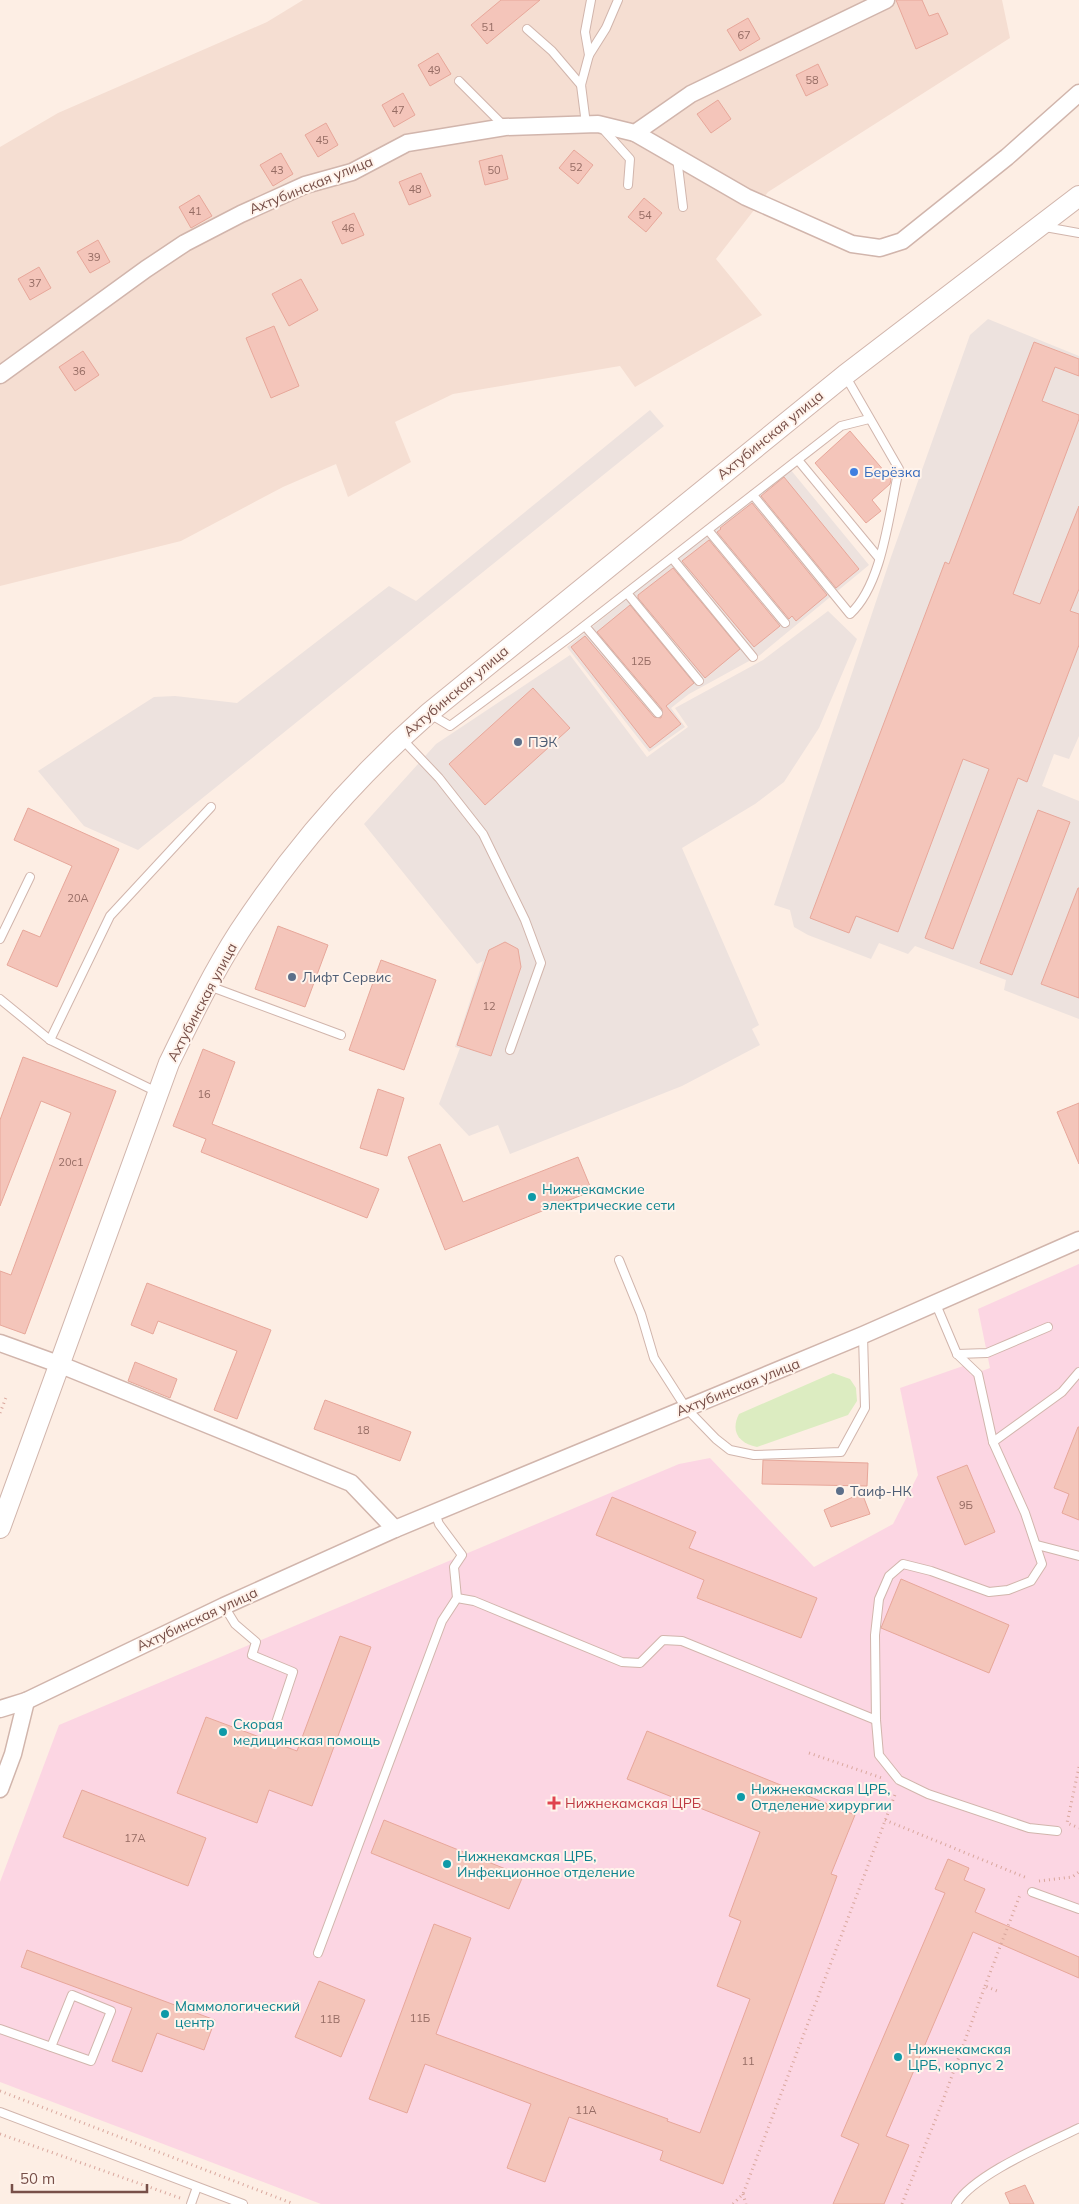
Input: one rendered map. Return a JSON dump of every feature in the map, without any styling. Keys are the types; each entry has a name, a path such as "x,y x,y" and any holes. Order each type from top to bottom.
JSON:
{"street":[{"path":"635,133 691,94 886,0"},
{"name":"Ахтубинская улица","path":"0,375 146,269 185,244 241,214 305,185 352,172 407,143 505,127 592,124 635,133 677,156 727,188 852,244 880,248 902,241 1007,157 1079,93"},
{"name":"Ахтубинская улица","path":"0,1528 169,1062 238,933 285,867 340,799 429,713 845,375 1079,196"},
{"name":"Ахтубинская улица","path":"0,1709 26,1700 224,1606 395,1529 863,1335 1079,1240"},
{"path":"0,1343 60,1365 351,1483 395,1529"},
{"path":"0,1789 13,1754 26,1700"}],"lane":[{"path":"589,55 585,32 591,0"},
{"path":"582,85 589,55 606,28 618,0"},
{"path":"527,29 552,51 582,85 592,124 630,158 628,185"},
{"path":"459,81 505,127"},
{"path":"677,156 683,207"},
{"path":"1041,226 1079,233"},
{"path":"753,495 850,614 858,607 875,578 899,469 845,375"},
{"path":"429,713 450,726 585,626 841,426 869,419"},
{"path":"798,460 879,558"},
{"path":"708,530 785,623"},
{"path":"672,558 753,656"},
{"path":"627,593 699,681"},
{"path":"585,626 658,713"},
{"path":"401,738 439,778 484,834 525,920 541,963 510,1050"},
{"path":"50,1040 110,916 211,807"},
{"path":"0,940 30,877"},
{"path":"208,986 341,1035"},
{"path":"0,999 50,1040 157,1092"},
{"path":"619,1260 641,1314 654,1358 686,1408 730,1450 754,1455 841,1452 865,1408 863,1335"},
{"path":"936,1302 957,1354 978,1374 993,1442 1037,1545 1042,1564 1031,1581 1008,1590 989,1592 931,1571 903,1564 889,1576 879,1599 875,1635 876,1720 879,1755 900,1780 928,1794 1029,1828 1057,1831"},
{"path":"957,1354 987,1353 1048,1327"},
{"path":"993,1442 1062,1392 1079,1372"},
{"path":"318,1953 442,1621 457,1598 454,1567 462,1555 439,1524 435,1513"},
{"path":"1037,1545 1079,1556"},
{"path":"457,1598 474,1601 622,1662 640,1663 663,1640 682,1641 876,1720"},
{"path":"224,1606 235,1624 256,1642 252,1655 293,1672 276,1723"},
{"path":"1032,1892 1079,1909"},
{"path":"0,2028 51,2047 91,2061 111,2011 72,1995 51,2047"},
{"path":"0,2112 243,2204"},
{"path":"956,2204 967,2189 982,2179 1079,2128"},
{"path":"191,2203 197,2187"}],"path":[{"path":"0,1412 7,1395"},
{"path":"809,1754 890,1781"},
{"path":"1079,1768 1068,1823 1079,1828"},
{"path":"733,2204 743,2194 898,1784"},
{"path":"885,1820 1037,1881 1072,1877 1079,1872"},
{"path":"902,2204 1027,1878"},
{"path":"985,1986 997,1991"},
{"path":"0,2092 294,2204"},
{"path":"0,2134 191,2203"},
{"path":"743,2194 746,2204"}],"shaded area":[{"path":"303,0 1002,0 1010,38 768,192 716,259 762,315 635,387 620,366 453,394 395,422 411,462 348,497 336,464 283,487 181,541 0,586 0,147 58,113 267,22"},
{"path":"988,319 1079,356 1079,736 1069,759 1054,754 1042,786 1079,801 1079,1019 1004,990 1006,980 915,946 908,954 879,943 871,959 808,935 794,927 790,910 774,905 891,557 970,335"},
{"path":"650,410 664,426 138,850 84,826 38,771 154,697 175,696 237,703 389,586 416,601"},
{"path":"790,469 869,565 760,655 689,694 671,708 685,727 649,752 567,647"},
{"path":"828,611 857,639 819,728 784,782 755,804 682,848 759,1025 752,1029 760,1045 682,1086 510,1154 498,1125 469,1136 439,1104 460,1048 455,1047 483,961 477,964 364,824 436,744 570,655 647,757 688,727 675,708 763,660"},
{"name":"Нижнекамская ЦРБ","path":"1079,1264 1079,2126 968,2185 958,2204 321,2204 0,2082 0,1882 59,1725 679,1464 710,1458 814,1567 893,1524 918,1475 900,1388 966,1365 971,1375 990,1368 978,1309"}],"green space":[{"path":"833,1373 850,1379 856,1388 857,1401 848,1415 757,1447 745,1443 738,1436 735,1426 739,1414"}],"building":[{"path":"501,0 540,0 487,44 471,25"},
{"path":"896,0 922,0 929,16 938,13 948,34 916,49"},
{"path":"748,18 760,39 740,51 727,30"},
{"path":"438,53 451,74 430,86 418,65"},
{"path":"818,64 828,85 806,96 796,75"},
{"path":"403,93 415,115 394,127 382,105"},
{"path":"718,100 731,119 711,133 697,114"},
{"path":"326,123 338,145 318,157 305,135"},
{"path":"574,150 593,165 578,184 559,168"},
{"path":"281,153 293,174 273,186 260,165"},
{"path":"502,155 508,179 485,185 479,161"},
{"path":"421,173 431,196 409,205 399,182"},
{"path":"199,195 212,216 191,228 179,207"},
{"path":"644,198 662,213 646,232 628,217"},
{"path":"354,213 364,235 342,244 332,222"},
{"path":"98,240 110,262 90,273 77,252"},
{"path":"39,267 51,288 30,300 18,279"},
{"path":"301,279 318,310 289,326 272,294"},
{"path":"274,326 299,386 271,398 246,338"},
{"path":"1034,342 1079,359 1079,376 1055,367 1042,401 1079,415 1079,419 1013,594 1040,604 1079,506 1079,589 1070,611 1079,614 1079,645 1027,782 1018,778 953,949 925,938 989,769 963,759 898,932 856,916 849,933 810,918 945,562 949,564"},
{"path":"83,351 99,375 75,391 59,367"},
{"name":"Берёзка","path":"850,431 891,479 890,484 872,500 881,511 866,523 815,463"},
{"path":"784,477 859,569 836,588 761,496"},
{"path":"752,503 827,595 796,621 792,616 789,619 717,532"},
{"path":"709,540 780,626 754,647 682,561"},
{"path":"673,568 740,649 705,678 638,598 638,595"},
{"path":"630,605 694,683 666,706 681,724 650,748 571,647 585,636 654,717 661,718 662,709 597,632"},
{"path":"533,688 570,728 485,805 449,764"},
{"path":"28,808 119,849 57,987 7,965 23,930 40,937 72,866 14,840"},
{"path":"1038,810 1070,822 1012,975 980,963"},
{"path":"1079,888 1079,998 1041,984"},
{"path":"278,926 328,945 305,1007 255,989"},
{"path":"505,942 518,949 521,967 491,1056 457,1045 489,950"},
{"path":"381,960 436,980 404,1070 349,1050"},
{"path":"203,1049 235,1062 212,1124 379,1189 367,1218 201,1152 206,1139 173,1126"},
{"path":"23,1057 116,1091 25,1334 0,1325 0,1271 11,1275 71,1113 41,1101 0,1206 0,1120"},
{"path":"378,1089 404,1098 387,1156 360,1148"},
{"path":"1079,1103 1079,1164 1057,1112"},
{"name":"Нижнекамские электрические сети","path":"440,1144 463,1202 578,1157 592,1191 445,1250 408,1157"},
{"path":"147,1283 271,1330 237,1419 214,1410 237,1351 158,1321 153,1334 131,1325"},
{"path":"135,1362 177,1379 170,1398 128,1381"},
{"path":"325,1400 411,1432 400,1461 314,1429"},
{"path":"1078,1427 1079,1520 1062,1513 1069,1494 1054,1488"},
{"name":"Таиф-НК","path":"763,1460 868,1463 867,1486 762,1484"},
{"path":"967,1465 995,1532 965,1545 937,1477"},
{"path":"862,1493 870,1514 831,1527 824,1510"},
{"path":"612,1497 696,1532 689,1548 817,1598 801,1638 697,1598 704,1580 596,1535"},
{"path":"901,1579 1009,1625 989,1673 881,1628"},
{"name":"Скорая медицинская помощь","path":"340,1636 371,1647 312,1806 269,1790 257,1823 177,1793 206,1717 297,1751"},
{"path":"647,1731 855,1815 831,1874 837,1876 723,2184 660,2160 663,2151 569,2117 545,2182 507,2168 531,2104 425,2064 407,2113 369,2099 434,1924 471,1938 436,2034 668,2119 667,2121 700,2133 750,1999 717,1986 741,1921 729,1916 760,1832 627,1779"},
{"path":"82,1790 206,1838 188,1886 63,1837"},
{"name":"Нижнекамская ЦРБ, Инфекционное отделение","path":"384,1820 523,1876 509,1909 371,1853"},
{"name":"Нижнекамская ЦРБ, корпус 2","path":"948,1859 969,1868 964,1880 985,1889 975,1912 1079,1957 1079,1978 973,1932 886,2136 909,2145 884,2204 833,2204 859,2144 841,2136 945,1893 935,1889"},
{"name":"Маммологический центр","path":"27,1950 215,2020 204,2050 157,2033 142,2072 112,2061 132,2008 21,1967"},
{"path":"319,1981 365,2000 341,2057 295,2037"},
{"path":"1025,2185 1034,2204 1010,2204 1005,2193"}],"place":[{"name":"Берёзка","path":"854,472"},
{"name":"ПЭК","path":"518,742"},
{"name":"Лифт Сервис","path":"292,977"},
{"name":"Нижнекамские электрические сети","path":"532,1197"},
{"name":"Таиф-НК","path":"840,1491"},
{"name":"Скорая медицинская помощь","path":"223,1732"},
{"name":"Нижнекамская ЦРБ, Отделение хирургии","path":"741,1797"},
{"name":"Нижнекамская ЦРБ","path":"554,1803"},
{"name":"Нижнекамская ЦРБ, Инфекционное отделение","path":"447,1864"},
{"name":"Маммологический центр","path":"165,2014"},
{"name":"Нижнекамская ЦРБ, корпус 2","path":"898,2057"}]}
